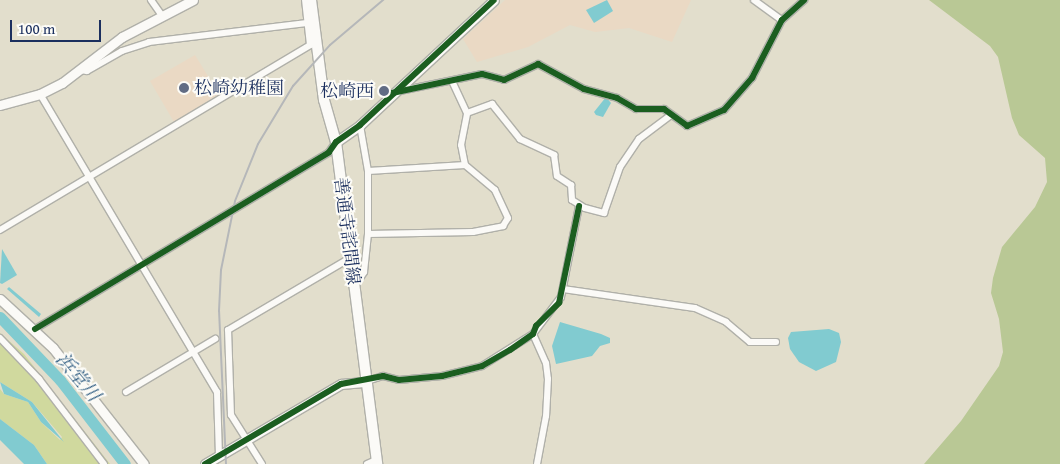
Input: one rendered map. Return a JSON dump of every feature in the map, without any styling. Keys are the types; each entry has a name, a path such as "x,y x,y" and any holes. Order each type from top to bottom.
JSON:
{"main road":[{"name":"善通寺詫間線","path":"310,0 322,93 336,142 373,463"}],"street":[{"path":"151,0 162,16"},
{"path":"0,105 40,94 80,70 122,37 193,0"},
{"path":"0,230 310,45 305,0"},
{"path":"35,329 140,264 329,152 336,142 360,125 392,93 494,0"},
{"path":"754,0 782,20"},
{"path":"392,93 482,74 504,80 538,64 584,89 617,98 636,109 664,109 670,116 687,126 724,110 752,78 782,20 804,0"},
{"path":"80,70 86,71 122,51 149,42 307,22"},
{"path":"452,81 466,113 461,138 465,166"},
{"path":"40,94 217,392 219,456"},
{"path":"466,113 492,104 520,140 554,155 556,173 571,185 570,199 579,206 604,213 620,167 639,139 670,116"},
{"path":"354,288 364,272 368,234 368,172 360,125"},
{"path":"368,172 465,166 495,190 503,203 508,218 503,226 473,232 368,234"},
{"path":"205,464 341,384 364,382 383,376 399,380 442,376 482,366 533,334 536,326 559,303 579,206"},
{"path":"262,464 231,415 228,330 350,258"},
{"path":"563,289 694,308 726,322 750,342 776,342"},
{"path":"0,299 35,329 74,373 144,464"},
{"path":"533,334 546,363 548,379 546,416 537,464"},
{"path":"0,338 39,379 104,464"},
{"path":"126,392 215,339"}],"shaded area":[{"path":"505,0 691,0 672,42 629,28 595,32 570,25 528,47 477,62 463,39"},
{"name":"松崎幼稚園","path":"195,55 219,94 174,122 150,81"}],"green space":[{"path":"929,0 1060,0 1060,464 924,464 961,421 999,366 1003,352 999,319 991,293 993,278 1002,247 1035,207 1047,182 1045,158 1019,135 1012,118 998,57 990,46"},
{"path":"0,333 24,354 110,464 47,464 34,445 0,419 0,389 4,394 28,402 41,422 60,440 62,437 32,402 0,382"}],"water":[{"path":"607,0 613,11 594,23 586,10"},
{"path":"606,97 611,103 603,117 596,115 594,112"},
{"path":"2,249 17,275 2,284 0,283"},
{"path":"9,287 41,314 39,317 7,289"},
{"path":"560,322 601,334 610,338 610,343 600,346 592,356 556,364 552,346"},
{"path":"829,329 839,333 841,342 836,362 816,371 799,362 790,349 788,338 791,332"},
{"path":"0,382 32,402 64,442 41,422 28,402 4,394"},
{"path":"0,419 34,445 47,464 24,464 0,440"}],"waterway":[{"name":"浜堂川","path":"0,317 60,380 125,464"}],"railway":[{"path":"226,464 219,311 221,270 235,201 258,144 293,86 330,45 383,0"}],"cycle path":[{"path":"35,329 329,152 336,142 360,125 494,0"},
{"path":"392,93 482,74 504,80 538,64 584,89 617,98 636,109 664,109 687,126 724,110 752,78 782,20 804,0"},
{"path":"205,464 341,384 383,376 399,380 442,376 482,366 510,350 533,334 536,326 559,303 579,206"}],"place":[{"name":"松崎幼稚園","path":"184,88"},
{"name":"松崎西","path":"384,91"}]}
